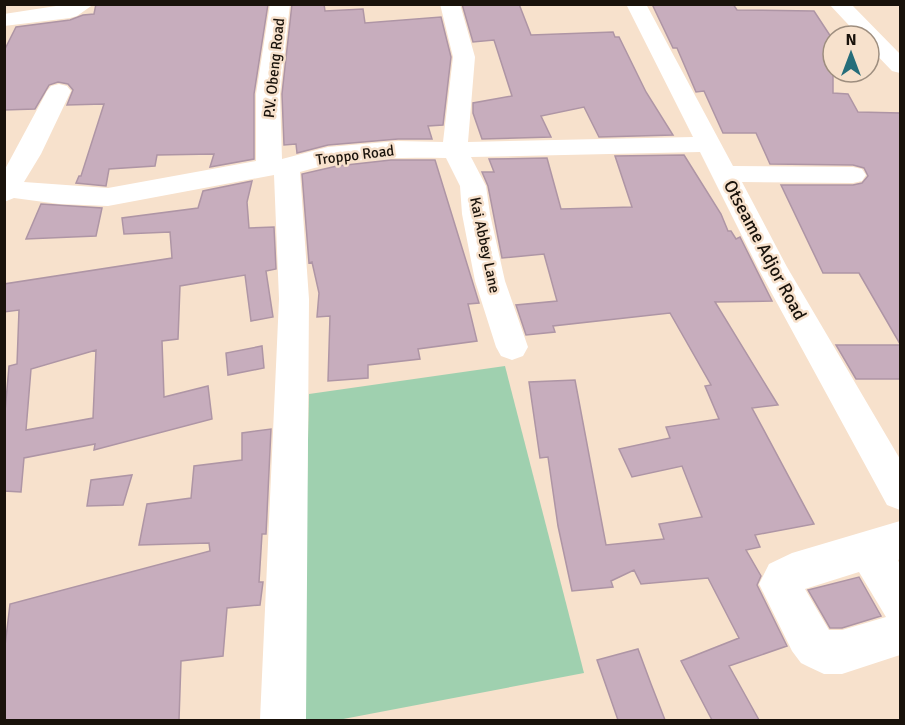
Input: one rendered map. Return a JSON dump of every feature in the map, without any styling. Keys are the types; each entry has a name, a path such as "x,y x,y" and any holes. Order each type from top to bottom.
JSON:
{"street":[{"path":"4,20 70,12 84,4"},
{"name":"P.V. Obeng Road","path":"280,4 268,94 294,299 288,426 283,720"},
{"path":"450,4 464,57 455,150"},
{"name":"Otseame Adjor Road","path":"636,4 774,270 898,483"},
{"path":"839,4 900,66"},
{"path":"6,190 59,91"},
{"name":"Troppo Road","path":"6,190 108,197 278,167 328,155 398,149 455,150 709,144"},
{"name":"Kai Abbey Lane","path":"455,150 473,186 476,214 490,281 512,347"},
{"path":"724,174 853,175"},
{"path":"900,602 884,544 792,573 781,580 781,588 807,636 816,648 824,652 842,652 900,634"}],"green space":[{"path":"505,366 584,673 338,720 302,720 309,394"}],"building":[{"path":"96,4 268,4 254,94 254,159 210,167 214,154 157,155 155,166 109,169 106,186 76,183 81,176 104,104 67,105 73,90 68,84 58,82 49,85 35,109 4,110 4,51 16,27 70,20 94,14"},
{"path":"292,4 324,4 325,11 363,9 365,23 441,17 451,57 443,125 428,126 432,139 398,139 328,145 297,153 296,144 284,145 282,94"},
{"path":"462,4 519,4 531,35 613,32 615,37 619,37 646,92 673,135 599,137 584,107 541,116 551,137 482,139 473,113 473,103 512,96 494,40 473,42"},
{"path":"652,4 733,4 737,10 814,11 823,24 821,84 833,84 833,93 848,94 858,112 900,113 900,344 859,273 823,273 781,185 853,185 862,183 868,176 864,168 853,165 770,164 756,133 723,133 704,91 696,92 677,48 673,48"},
{"path":"684,155 721,214 728,231 731,231 736,239 740,237 772,301 715,302 778,405 752,408 814,524 755,535 760,547 746,550 761,576 757,585 787,646 729,666 759,720 712,720 681,661 739,638 708,578 641,584 634,570 611,581 613,587 572,591 558,526 548,457 540,458 529,382 575,380 606,545 664,539 659,524 702,517 682,466 632,477 619,449 670,438 666,427 719,419 705,386 711,385 670,313 553,326 555,332 526,335 516,305 557,301 544,254 502,258 488,186 482,172 494,172 489,159 547,158 561,209 632,207 615,156"},
{"path":"391,160 435,160 479,303 468,304 477,341 418,349 420,359 368,365 368,378 328,381 330,316 317,317 319,293 312,262 309,263 302,174 337,166"},
{"path":"252,181 247,202 249,228 274,227 276,269 266,271 273,317 251,321 245,275 180,286 178,339 162,341 164,397 208,386 212,419 94,450 95,444 24,458 21,492 4,491 4,423 9,366 17,364 19,310 4,312 4,284 172,258 170,232 124,234 122,218 198,208 203,191","holes":["96,350 93,418 26,430 31,369"]},
{"path":"41,204 102,208 96,236 26,239"},
{"path":"836,345 900,345 900,379 856,379"},
{"path":"262,346 264,368 228,375 226,353"},
{"path":"271,429 266,534 262,534 259,582 263,582 260,605 227,608 223,656 181,661 179,720 4,720 4,654 10,604 210,551 209,543 139,545 147,504 191,498 194,466 242,460 242,433"},
{"path":"132,475 123,505 87,506 91,480"},
{"path":"859,577 881,616 842,628 830,628 808,590"},
{"path":"638,649 665,720 618,720 597,660"}]}
